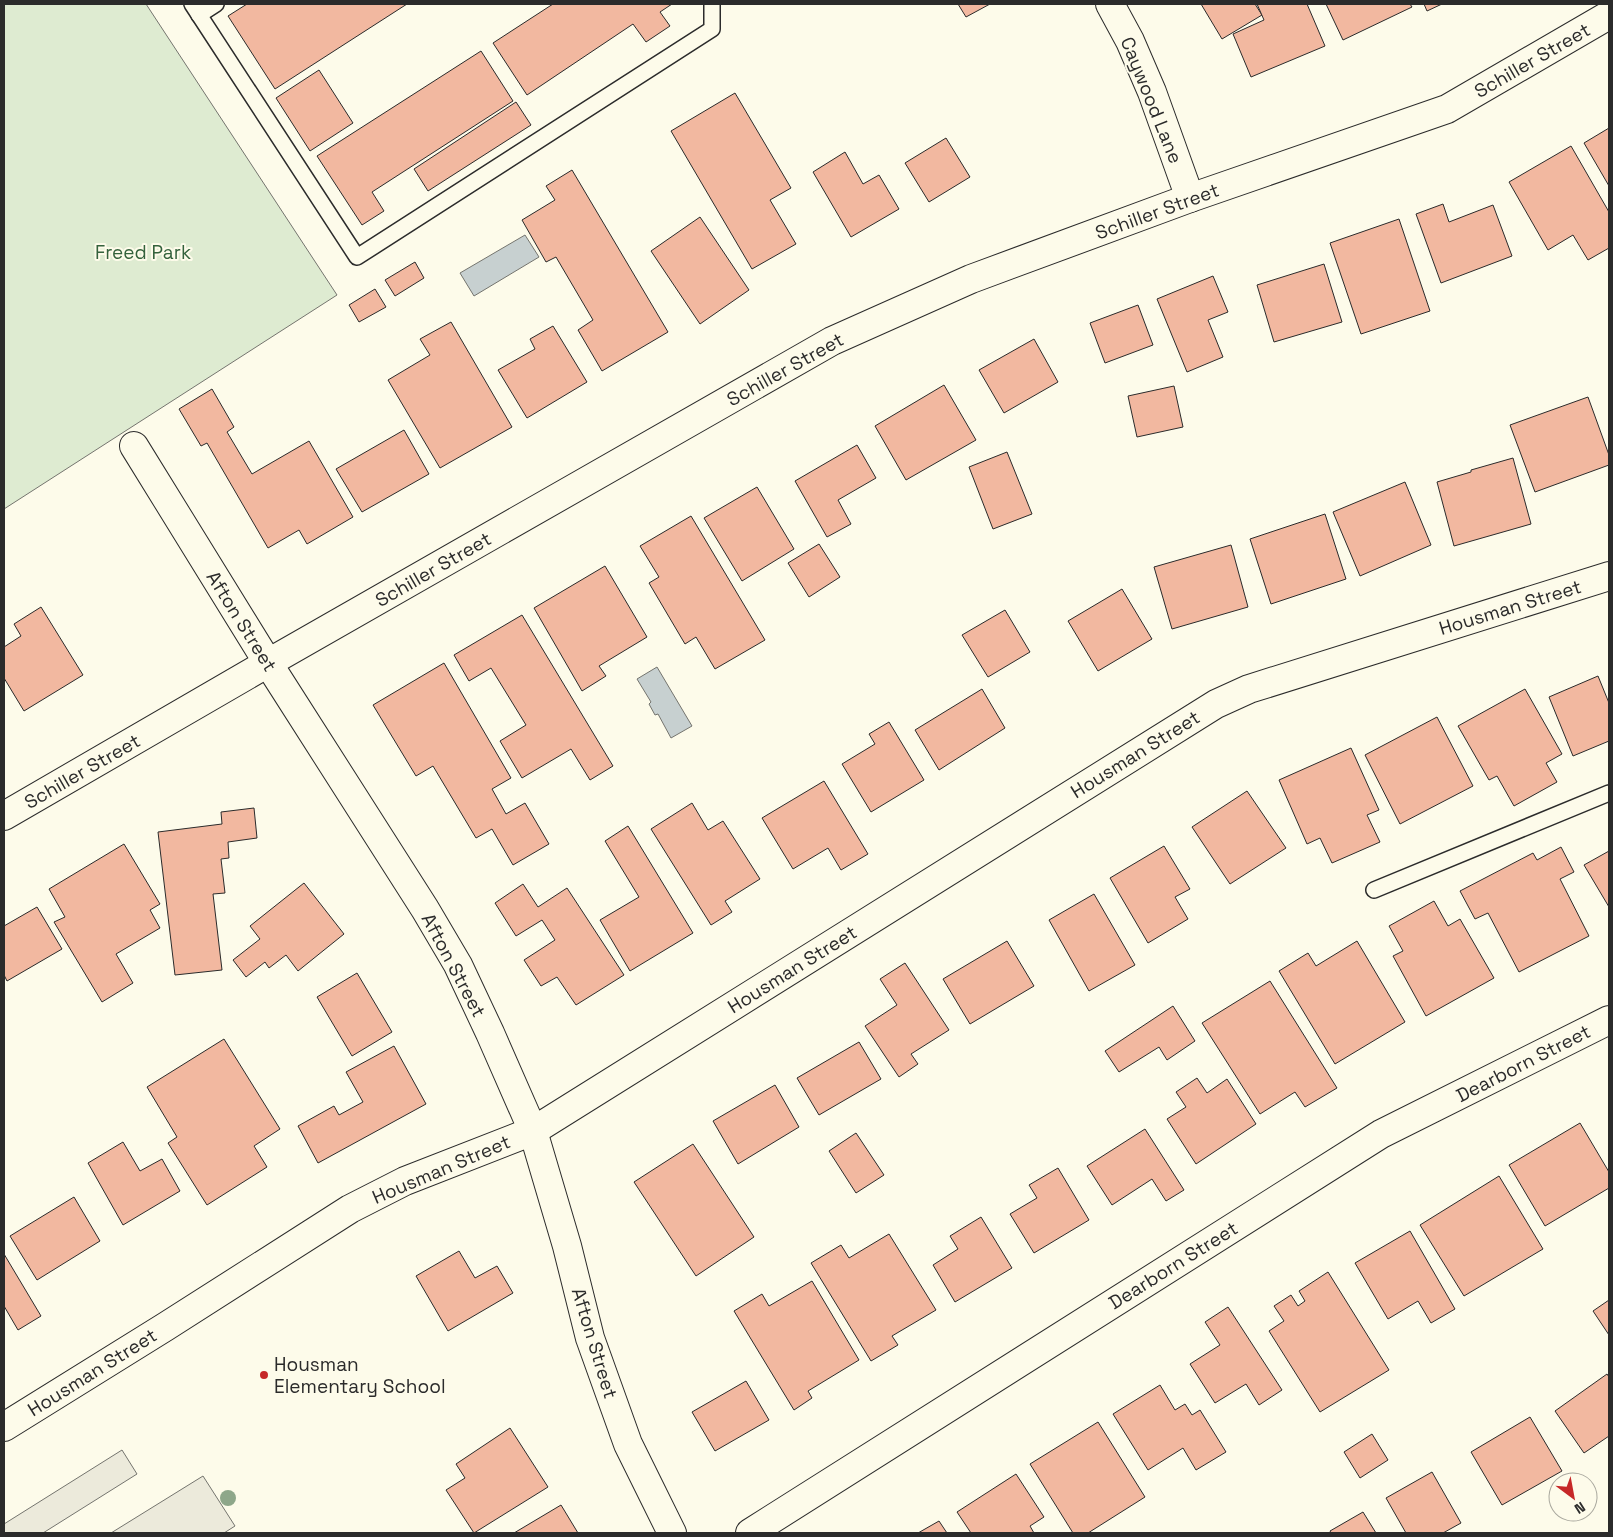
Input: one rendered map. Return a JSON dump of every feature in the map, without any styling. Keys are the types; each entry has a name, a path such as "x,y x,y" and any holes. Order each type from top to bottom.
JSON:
{"street":[{"name":"Caywood Lane","path":"1110,4 1130,41 1148,83 1190,198"},
{"name":"Schiller Street","path":"4,816 268,662 832,340 971,279 1190,198 1448,110 1609,15"},
{"name":"Afton Street","path":"134,446 425,909 458,965 533,1131 567,1246 590,1338 628,1444 672,1533"},
{"name":"Housman Street","path":"4,1427 350,1209 405,1181 533,1131 1216,704 1249,689 1609,576"},
{"name":"Dearborn Street","path":"750,1533 1381,1134 1609,1020"}],"lane":[{"path":"216,4 195,9 357,257 712,29 712,4"},
{"path":"1374,890 1609,793"}],"green space":[{"name":"Freed Park","path":"4,4 146,4 337,295 4,509"}],"shaded area":[{"path":"525,235 539,257 474,296 460,273"},
{"path":"657,667 692,726 671,738 658,714 655,715 649,704 651,702 637,679"},
{"path":"122,1450 137,1474 43,1533 4,1533 4,1524"},
{"path":"203,1476 235,1526 224,1533 111,1533"}],"building":[{"path":"247,4 407,4 275,89 228,16"},
{"path":"553,4 672,4 660,12 670,26 646,42 633,24 527,95 493,43"},
{"path":"958,4 990,4 966,17"},
{"path":"1201,4 1255,4 1262,15 1222,39"},
{"path":"1257,4 1307,4 1325,46 1251,77 1233,34 1264,20"},
{"path":"1326,4 1410,4 1412,7 1343,40"},
{"path":"1424,4 1442,4 1427,11"},
{"path":"481,51 513,101 372,192 384,211 362,225 317,156"},
{"path":"319,70 353,123 310,151 276,98"},
{"path":"735,93 791,188 770,200 796,244 752,269 671,131"},
{"path":"516,102 531,125 428,191 414,169"},
{"path":"1609,128 1609,186 1584,143"},
{"path":"946,138 970,177 929,202 905,163"},
{"path":"1571,146 1609,212 1609,248 1588,260 1573,235 1548,250 1509,182"},
{"path":"845,152 863,184 879,175 899,209 851,237 813,172"},
{"path":"572,170 668,332 602,371 578,330 593,320 556,257 546,262 522,220 555,200 546,186"},
{"path":"1443,204 1449,222 1493,205 1512,256 1441,283 1416,214"},
{"path":"700,217 749,290 700,324 651,251"},
{"path":"1399,219 1430,311 1361,334 1330,243"},
{"path":"415,262 424,278 395,296 385,280"},
{"path":"1324,264 1342,322 1274,342 1257,285"},
{"path":"1213,276 1228,312 1208,320 1223,357 1187,372 1157,299"},
{"path":"375,289 386,307 359,322 349,305"},
{"path":"1138,305 1153,345 1105,363 1090,323"},
{"path":"451,322 512,427 440,468 388,380 430,355 420,339"},
{"path":"553,326 587,382 527,418 498,370 535,349 530,339"},
{"path":"1034,339 1058,382 1004,413 979,370"},
{"path":"944,385 976,440 906,480 875,426"},
{"path":"1174,386 1183,427 1137,437 1128,396"},
{"path":"212,389 234,427 227,432 252,474 309,441 353,517 307,544 299,530 268,548 207,443 201,446 179,409"},
{"path":"1588,397 1609,455 1609,465 1535,492 1510,425"},
{"path":"404,430 429,474 362,512 336,469"},
{"path":"857,445 876,478 838,500 851,524 827,537 795,481"},
{"path":"1007,452 1032,514 993,529 969,467"},
{"path":"1513,458 1531,524 1454,546 1437,482"},
{"path":"1405,482 1431,545 1360,576 1333,512"},
{"path":"757,487 794,549 742,581 704,518"},
{"path":"1325,514 1346,579 1271,604 1250,539"},
{"path":"691,516 765,640 715,669 696,637 685,644 649,583 659,577 640,546"},
{"path":"819,544 840,577 809,597 788,563"},
{"path":"1231,545 1248,607 1172,629 1154,567"},
{"path":"605,566 647,637 599,666 606,676 582,691 534,608"},
{"path":"1122,589 1152,639 1098,671 1068,621"},
{"path":"41,607 83,675 24,711 4,678 4,647 21,636 14,624"},
{"path":"1005,610 1030,652 988,677 962,635"},
{"path":"522,615 613,766 590,780 571,749 522,778 500,741 526,725 491,668 469,681 454,655"},
{"path":"444,663 511,778 492,789 506,814 525,803 549,844 513,865 492,829 476,838 433,766 416,776 373,705"},
{"path":"1598,676 1609,703 1609,741 1573,756 1549,697"},
{"path":"982,689 1005,728 939,770 915,730"},
{"path":"1525,689 1562,754 1546,763 1557,782 1514,806 1497,776 1489,780 1458,726"},
{"path":"1437,717 1473,786 1400,824 1365,755"},
{"path":"889,722 924,780 871,812 842,764 875,744 869,734"},
{"path":"1351,748 1379,810 1367,815 1380,842 1332,863 1320,838 1307,844 1279,780"},
{"path":"824,781 868,854 841,870 828,848 793,869 762,818"},
{"path":"1247,791 1286,848 1230,884 1192,827"},
{"path":"692,803 708,830 723,821 760,879 725,901 732,912 711,925 651,829"},
{"path":"254,808 257,838 228,842 229,858 221,859 225,893 213,894 222,970 175,975 158,832 222,824 221,812"},
{"path":"628,826 693,933 630,971 600,920 639,897 605,841"},
{"path":"124,844 160,904 150,910 160,928 116,954 133,983 102,1002 54,922 65,917 49,889"},
{"path":"1164,846 1190,889 1175,897 1188,919 1148,943 1110,878"},
{"path":"1561,847 1574,872 1560,879 1589,936 1519,972 1488,913 1475,919 1460,891 1533,853 1537,860"},
{"path":"1609,851 1609,907 1584,865"},
{"path":"304,883 344,934 298,971 286,955 269,968 265,962 246,977 233,960 260,939 250,926"},
{"path":"523,884 538,907 567,888 624,975 576,1005 557,977 541,986 524,960 555,940 542,920 516,936 495,903"},
{"path":"1094,894 1135,965 1089,991 1049,920"},
{"path":"1434,901 1448,926 1460,919 1494,978 1426,1016 1393,956 1403,951 1389,926"},
{"path":"37,907 62,949 7,981 4,975 4,926"},
{"path":"1007,941 1034,986 970,1024 943,979"},
{"path":"1357,941 1405,1022 1335,1064 1279,971 1308,953 1316,966"},
{"path":"905,963 949,1030 911,1054 918,1064 899,1077 865,1026 897,1005 880,979"},
{"path":"357,973 392,1032 352,1056 317,997"},
{"path":"1270,981 1337,1088 1305,1107 1295,1092 1260,1114 1202,1023"},
{"path":"1173,1006 1195,1041 1167,1060 1159,1047 1119,1072 1105,1051"},
{"path":"224,1039 280,1129 254,1146 267,1167 207,1205 168,1143 177,1137 147,1087"},
{"path":"859,1042 881,1079 819,1115 797,1078"},
{"path":"394,1046 426,1104 318,1163 298,1126 334,1106 339,1115 363,1102 346,1072"},
{"path":"1197,1078 1207,1093 1227,1079 1256,1124 1196,1164 1167,1119 1186,1107 1176,1092"},
{"path":"775,1085 799,1127 738,1164 713,1121"},
{"path":"1580,1123 1609,1172 1609,1188 1545,1226 1509,1165"},
{"path":"1145,1129 1184,1190 1166,1201 1152,1179 1112,1205 1087,1166"},
{"path":"856,1133 884,1175 856,1193 829,1151"},
{"path":"123,1142 140,1171 162,1159 180,1191 123,1225 88,1163"},
{"path":"693,1144 754,1237 696,1276 634,1182"},
{"path":"1058,1168 1089,1220 1034,1253 1010,1214 1037,1198 1029,1185"},
{"path":"1499,1176 1543,1249 1464,1296 1420,1225"},
{"path":"74,1197 100,1241 37,1280 10,1236"},
{"path":"981,1217 1012,1268 955,1302 933,1265 958,1249 950,1236"},
{"path":"1410,1231 1455,1309 1431,1323 1418,1301 1388,1319 1355,1263"},
{"path":"889,1234 936,1310 892,1336 898,1345 871,1361 811,1263 841,1245 849,1258"},
{"path":"459,1251 475,1278 497,1266 513,1293 448,1331 416,1276"},
{"path":"4,1254 41,1316 18,1330 4,1306"},
{"path":"1328,1272 1389,1370 1320,1412 1269,1331 1284,1321 1274,1306 1291,1295 1298,1306 1305,1301 1299,1291"},
{"path":"812,1281 859,1360 808,1391 812,1398 794,1410 734,1311 762,1294 769,1306"},
{"path":"1609,1300 1609,1335 1593,1311"},
{"path":"1228,1307 1282,1390 1259,1405 1246,1384 1215,1403 1190,1364 1220,1345 1205,1322"},
{"path":"1607,1374 1609,1377 1609,1436 1584,1453 1555,1411"},
{"path":"746,1381 769,1420 715,1451 692,1412"},
{"path":"1160,1385 1175,1410 1185,1404 1192,1415 1200,1410 1226,1452 1196,1470 1183,1448 1148,1470 1113,1414"},
{"path":"1530,1417 1562,1471 1548,1472 1548,1479 1502,1505 1471,1452"},
{"path":"1098,1422 1145,1497 1088,1533 1073,1533 1030,1464"},
{"path":"510,1428 548,1487 474,1533 446,1490 465,1478 456,1464"},
{"path":"1372,1434 1388,1460 1360,1478 1344,1452"},
{"path":"1432,1472 1461,1523 1443,1533 1406,1533 1386,1498"},
{"path":"1016,1474 1044,1517 1030,1526 1034,1533 971,1533 957,1512"},
{"path":"561,1505 578,1533 514,1533"},
{"path":"1363,1512 1376,1533 1331,1533 1330,1531"},
{"path":"939,1521 947,1533 918,1533"}],"place":[{"name":"Housman Elementary School","path":"264,1375"}]}
